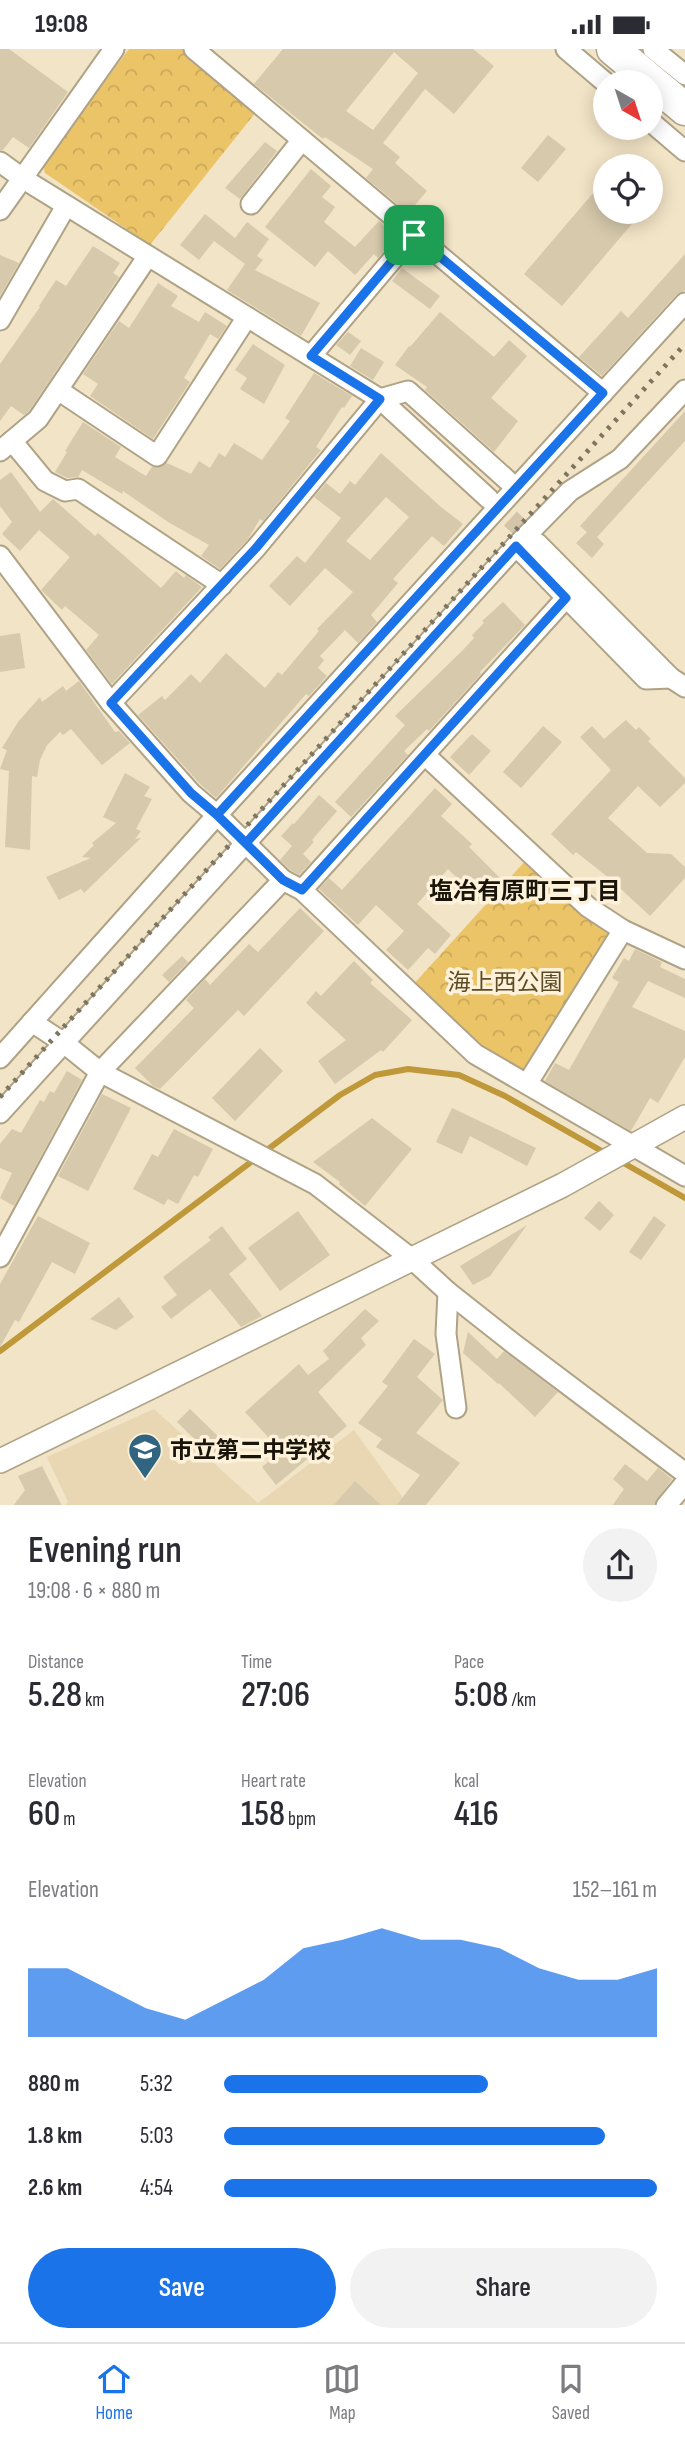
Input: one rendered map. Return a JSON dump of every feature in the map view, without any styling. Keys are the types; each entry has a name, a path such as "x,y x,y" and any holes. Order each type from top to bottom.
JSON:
{"highway":[{"path":"613,49 685,109"}],"street":[{"path":"0,210 114,49"},
{"path":"194,49 603,393"},
{"path":"566,49 593,72"},
{"path":"653,49 685,75"},
{"path":"663,132 685,151"},
{"path":"251,204 302,140"},
{"path":"0,162 380,399 489,499"},
{"path":"0,320 66,205"},
{"path":"311,356 414,235"},
{"path":"148,256 38,419 6,446 45,481 65,491 78,488 222,585"},
{"path":"0,1058 217,815 685,303"},
{"path":"58,390 157,456 247,317"},
{"path":"0,1113 516,546 570,491 620,459 685,390"},
{"path":"111,703 256,548 380,399 408,391 516,488"},
{"path":"537,543 678,683"},
{"path":"516,546 646,679 678,683"},
{"path":"0,556 111,703 191,793 283,880 302,890 475,1054 685,1175"},
{"path":"302,890 566,598"},
{"path":"425,755 588,907 623,930 685,959"},
{"path":"0,1257 100,1072 283,880"},
{"path":"527,1084 623,930"},
{"path":"32,1022 100,1072 315,1184 412,1259 448,1292 685,1473"},
{"path":"0,1461 563,1185 685,1117"},
{"path":"448,1292 446,1334 456,1408"},
{"path":"667,1505 685,1483"}],"shaded area":[{"name":"市立第二中学校","path":"154,1409 258,1503 354,1430 408,1505 65,1505 68,1502 47,1457"}],"green space":[{"path":"129,49 182,49 256,112 150,245 45,173 43,164"},
{"name":"海上西公園","path":"526,860 608,930 610,938 527,1071 517,1072 479,1050 412,986"}],"building":[{"path":"0,49 9,49 68,92 29,148 13,137 3,150 0,150"},
{"path":"283,49 473,49 494,66 454,114 425,89 383,143 400,157 395,163 427,191 408,213 366,178 373,169 325,137 323,139 254,84","holes":["394,52 418,73 373,130 346,111"]},
{"path":"548,135 566,149 538,182 521,168"},
{"path":"265,142 277,151 240,199 225,188"},
{"path":"311,169 331,186 322,197 335,207 324,222 355,247 379,221 395,238 378,258 374,254 355,275 328,251 315,267 265,227"},
{"path":"593,193 593,224 632,224 562,306 524,274"},
{"path":"205,214 235,238 247,222 269,239 257,256 263,260 255,270 320,303 301,336 227,290 245,264 214,241 199,260 180,245"},
{"path":"93,246 120,263 113,273 119,277 29,411 24,415 11,406 0,421 0,364 56,280 66,286"},
{"path":"685,254 685,290 676,295 602,376 579,357 621,311 628,318"},
{"path":"0,255 19,263 0,296"},
{"path":"402,268 440,296 430,309 392,281"},
{"path":"158,283 178,296 171,306 199,322 205,312 227,326 218,339 210,334 184,378 190,382 153,439 90,396 98,384 83,374 119,321 129,328"},
{"path":"440,312 494,357 509,340 527,356 491,398 518,421 494,452 425,390 427,387 395,365"},
{"path":"348,332 361,341 350,355 336,345"},
{"path":"253,344 285,365 264,404 240,389 247,378 235,370"},
{"path":"361,348 384,362 373,380 350,366"},
{"path":"314,373 352,396 316,447 321,450 220,569 201,556 209,545 168,522 123,491 122,494 82,470 78,477 67,478 55,472 83,422 121,447 115,457 146,476 152,467 162,467 167,463 191,474 199,461 210,468 219,453 225,457 234,443 262,460 290,421 285,418"},
{"path":"685,411 685,441 597,537 604,544 592,558 576,543 587,532 580,526"},
{"path":"381,453 463,524 444,546 432,536 393,579 398,583 371,615 377,622 358,643 345,630 320,656 324,660 318,668 327,676 309,696 306,694 216,798 138,715 162,696 165,700 191,674 200,683 226,653 265,688 278,672 282,675 319,631 317,629 353,592 325,568 290,606 269,586 297,556 305,563 341,518 314,497 326,483 340,494 350,481 355,485","holes":["386,497 409,517 370,560 346,541"]},
{"path":"11,472 40,512 53,499 95,536 98,533 161,588 176,571 202,587 112,684 86,650 99,635 65,606 62,610 41,590 70,557 39,530 20,551 2,534 12,522 0,506 0,480"},
{"path":"503,602 525,625 429,731 427,729 404,751 408,755 351,817 335,802 405,725 395,716 463,650 474,638 472,635 484,623 482,621"},
{"path":"20,633 25,668 0,672 0,636"},
{"path":"79,681 115,732 119,731 130,743 102,765 71,729 63,735 60,732 47,745 40,760 37,777 32,776 30,850 5,847 9,771 0,769 7,750 2,748 18,722 40,697 42,702 63,686 66,691"},
{"path":"626,720 636,730 639,727 651,739 648,741 685,778 685,783 660,807 638,786 608,818 647,853 671,854 685,867 685,878 650,916 609,878 576,852 573,855 551,834 611,770 580,737 592,726 604,739"},
{"path":"543,726 562,742 521,788 503,772"},
{"path":"472,734 491,751 469,775 450,757"},
{"path":"125,773 150,787 144,796 152,799 136,829 141,831 135,839 141,838 84,893 81,889 59,900 46,877 91,858 82,857 94,845 92,843 116,823 103,817"},
{"path":"435,788 452,804 441,816 472,844 469,847 501,879 480,901 448,869 417,904 451,935 435,954 428,948 408,970 386,950 404,931 376,905 358,925 319,889 329,878 342,890"},
{"path":"319,795 337,811 303,854 311,862 299,875 280,860 292,846 281,836"},
{"path":"300,908 324,931 244,1016 238,1010 160,1089 153,1086 135,1068 194,1008 186,1000 205,979 210,985 249,944 258,952"},
{"path":"635,949 662,962 660,967 685,979 685,998 648,981 632,1007 685,1031 685,1057 658,1103 650,1098 631,1131 545,1081 555,1063 569,1070 619,982 612,978 624,958 629,961"},
{"path":"182,956 188,962 169,982 162,975"},
{"path":"354,961 373,980 370,983 412,1020 383,1052 381,1050 335,1084 318,1061 346,1040 306,1003 316,991 321,996"},
{"path":"260,1048 283,1071 235,1121 212,1098"},
{"path":"67,1071 82,1080 14,1206 0,1198 12,1173 0,1168 0,1144 12,1129 21,1133 40,1100 44,1102 50,1091 54,1093"},
{"path":"102,1094 131,1108 88,1191 58,1176"},
{"path":"452,1108 536,1148 527,1166 470,1136 462,1154 436,1142"},
{"path":"372,1118 412,1149 365,1206 339,1184 340,1182 313,1162"},
{"path":"174,1129 213,1149 198,1177 194,1175 178,1204 168,1199 164,1205 133,1189 152,1154 158,1157"},
{"path":"599,1201 614,1215 600,1231 584,1218"},
{"path":"298,1211 330,1255 280,1291 248,1248"},
{"path":"38,1216 90,1243 75,1274 52,1262 19,1322 15,1320 0,1347 0,1284"},
{"path":"654,1216 666,1225 641,1260 629,1252"},
{"path":"527,1225 490,1276 473,1285 460,1266"},
{"path":"222,1226 247,1259 229,1274 262,1316 241,1327 210,1289 171,1319 161,1307 177,1295 163,1277 211,1240 208,1237"},
{"path":"119,1297 134,1317 116,1330 90,1319"},
{"path":"365,1309 379,1321 361,1338 366,1345 318,1392 347,1426 276,1485 262,1467 281,1451 245,1412 299,1364 308,1375 329,1359 323,1351"},
{"path":"468,1332 497,1359 504,1351 558,1392 535,1417 463,1353"},
{"path":"414,1339 435,1354 417,1377 443,1400 416,1433 460,1463 426,1505 397,1505 420,1475 376,1447 382,1439 358,1423 388,1386 382,1382"},
{"path":"190,1409 229,1447 216,1460 177,1422"},
{"path":"625,1464 647,1481 658,1468 672,1479 654,1505 613,1505 624,1489 613,1479"},
{"path":"42,1466 62,1505 14,1505 25,1490 18,1476"},
{"path":"355,1481 381,1505 334,1505"}],"waterway":[{"path":"0,1351 340,1095 375,1075 408,1069 459,1075 505,1096 607,1154"},
{"path":"620,1161 685,1198"}],"tunnel":[{"path":"489,499 537,543"}],"railway":[{"path":"0,1097 685,344"}],"place":[{"name":"市立第二中学校","path":"145,1480"}],"district":[{"name":"塩冶有原町三丁目","path":"525,891"}],"route":[{"path":"414,235 603,393 217,815 246,843 516,546 566,598 302,890 283,880 191,793 111,703 256,548 380,399 311,356 414,235"}]}
